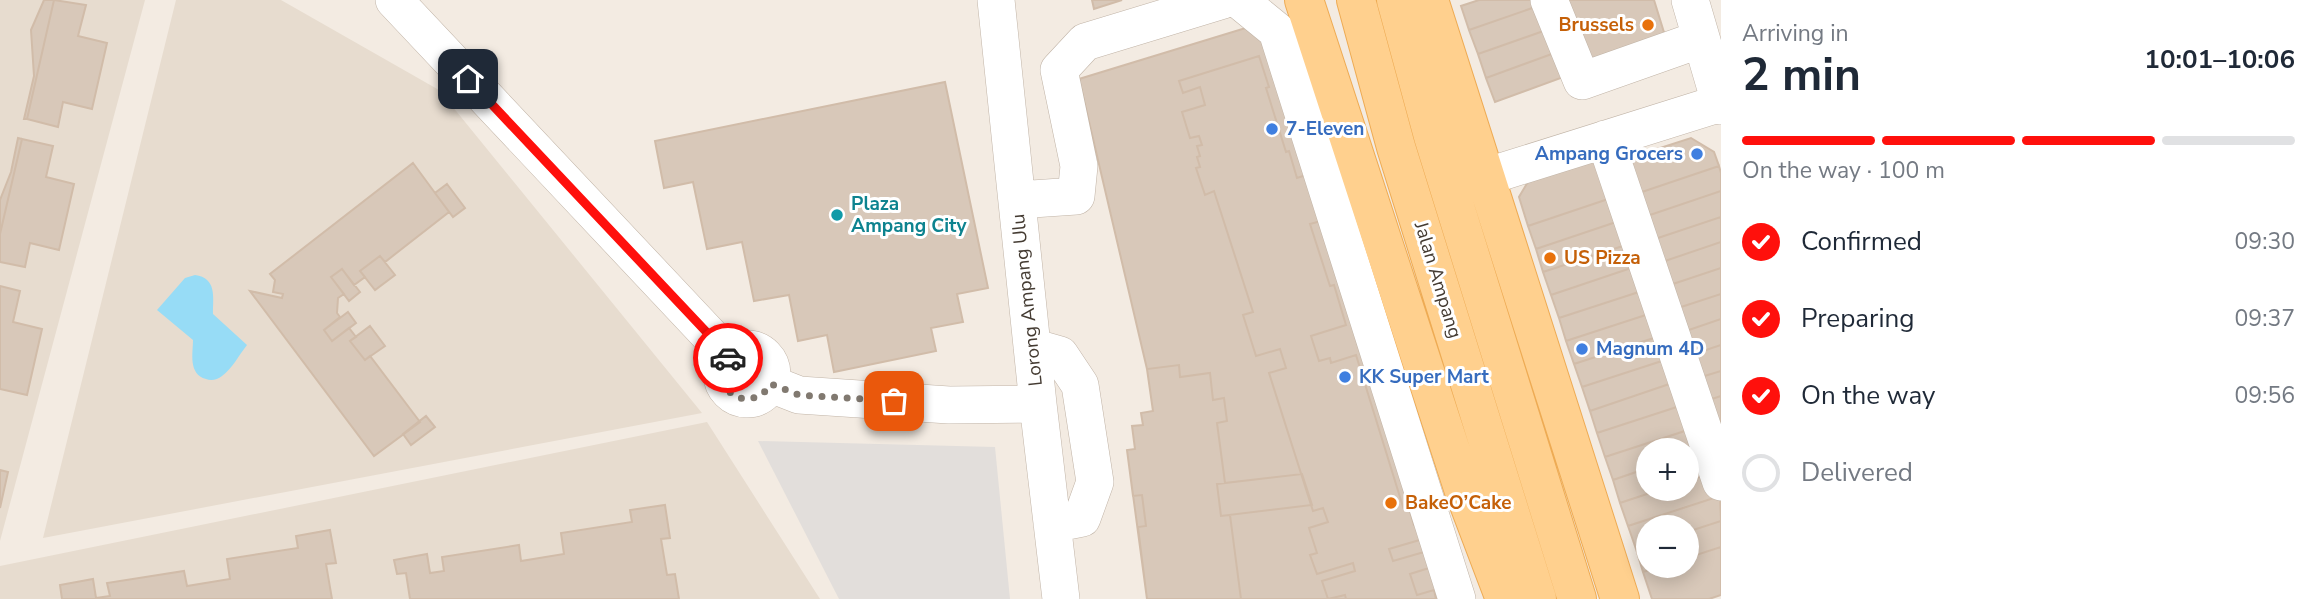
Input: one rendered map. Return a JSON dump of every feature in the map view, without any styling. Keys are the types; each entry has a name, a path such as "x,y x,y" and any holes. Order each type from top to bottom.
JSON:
{"main road":[{"name":"Jalan Ampang","path":"1356,0 1396,147 1537,599"},
{"name":"Jalan Ampang","path":"1396,0 1433,136 1577,599"},
{"path":"1429,0 1620,599"},
{"path":"1304,1 1464,491 1505,599"}],"street":[{"path":"394,0 729,356 722,370 722,378 724,386 736,397 751,400 766,391 771,384 799,395 949,405 1038,404"},
{"name":"Lorong Ampang Ulu","path":"996,0 1061,599"},
{"path":"1017,200 1076,196 1079,166 1059,70 1085,42 1223,0"},
{"path":"1239,0 1277,31 1457,599"},
{"path":"1549,0 1582,81 1701,39"},
{"path":"1485,177 1721,104 1690,0"},
{"path":"1605,139 1721,482"},
{"path":"1032,347 1060,355 1080,385 1095,482 1082,518 1052,524"}],"shaded area":[{"path":"0,0 145,0 0,541"},
{"path":"176,0 281,0 439,90 702,413 43,538"},
{"path":"707,422 820,599 0,599 0,566"},
{"path":"758,441 995,447 1010,599 839,599"}],"water":[{"path":"195,275 210,284 213,314 247,345 229,370 214,380 196,373 193,340 157,310 185,278"}],"building":[{"path":"44,0 54,0 27,119 24,119 34,76 31,30"},
{"path":"54,0 86,5 78,36 107,43 92,109 63,102 58,127 27,119"},
{"path":"1092,0 1122,0 1094,9"},
{"path":"1479,0 1542,0 1544,4 1469,30 1461,6"},
{"path":"1562,0 1654,0 1666,39 1587,67"},
{"path":"1544,4 1552,28 1478,54 1469,30"},
{"path":"1262,23 1445,599 1147,599 1127,450 1135,449 1132,426 1143,425 1141,413 1153,411 1147,369 1079,79"},
{"path":"1552,28 1560,51 1486,78 1478,54"},
{"path":"1560,51 1569,75 1495,102 1486,78"},
{"path":"1259,56 1286,152 1289,151 1297,178 1306,175 1321,221 1310,224 1330,286 1334,285 1346,325 1311,336 1319,361 1330,358 1331,363 1356,355 1404,510 1409,508 1414,525 1418,524 1423,539 1389,549 1393,561 1424,552 1429,568 1410,574 1417,595 1434,590 1436,599 1346,599 1345,595 1328,599 1322,581 1355,571 1353,563 1317,574 1310,555 1317,553 1309,528 1328,522 1323,508 1313,511 1269,373 1286,368 1280,349 1256,356 1243,315 1253,312 1214,191 1205,195 1196,168 1200,167 1197,146 1202,145 1199,136 1190,138 1182,112 1205,105 1200,87 1183,93 1179,81"},
{"name":"Plaza Ampang City","path":"945,82 988,288 957,294 963,322 931,328 936,351 834,372 827,335 798,341 789,295 754,301 742,242 707,249 693,182 664,188 655,141"},
{"path":"18,138 22,139 0,234 0,200 11,172"},
{"path":"1691,138 1714,152 1719,166 1636,194 1623,160"},
{"path":"22,139 53,146 46,177 74,184 59,250 30,243 25,267 0,262 0,234"},
{"path":"1606,154 1620,195 1528,226 1519,197 1529,180"},
{"path":"413,163 449,212 385,262 380,256 360,271 365,277 354,285 342,269 331,277 344,294 338,298 337,313 340,317 324,330 332,341 349,328 356,337 350,341 365,360 370,356 420,422 374,456 250,291 282,298 283,294 273,292 275,280 270,274"},
{"path":"1719,166 1721,191 1644,217 1636,194"},
{"path":"447,184 465,208 453,217 435,193"},
{"path":"1721,191 1721,217 1652,240 1644,217"},
{"path":"1620,195 1628,218 1536,249 1528,226"},
{"path":"1721,217 1721,242 1659,263 1652,240"},
{"path":"1628,218 1635,242 1543,272 1536,249"},
{"path":"1635,242 1643,264 1551,295 1543,272"},
{"path":"1721,242 1721,268 1667,286 1659,263"},
{"path":"380,256 395,275 375,290 360,271"},
{"path":"1643,264 1651,288 1559,318 1551,295"},
{"path":"1721,268 1721,294 1675,309 1667,286"},
{"path":"342,269 360,292 349,301 331,277"},
{"path":"0,286 20,291 13,322 42,329 27,395 0,389"},
{"path":"1651,288 1658,311 1566,341 1559,318"},
{"path":"1721,294 1721,319 1683,332 1675,309"},
{"path":"1658,311 1666,334 1574,364 1566,341"},
{"path":"348,312 356,323 332,341 324,330"},
{"path":"1721,319 1721,345 1691,355 1683,332"},
{"path":"370,326 385,346 365,360 350,341"},
{"path":"1666,334 1674,357 1582,387 1574,364"},
{"path":"1721,345 1721,371 1698,378 1691,355"},
{"path":"1674,357 1681,380 1590,411 1582,387"},
{"path":"1179,365 1180,377 1210,373 1213,400 1224,398 1227,421 1217,423 1225,483 1217,484 1221,516 1230,515 1241,599 1147,599 1138,527 1146,526 1142,495 1133,496 1127,450 1135,449 1132,426 1143,425 1141,413 1153,411 1147,369"},
{"path":"1721,371 1721,396 1706,401 1698,378"},
{"path":"1681,380 1689,403 1597,433 1590,411"},
{"path":"1721,396 1721,422 1714,425 1706,401"},
{"path":"1689,403 1697,427 1663,438 1636,438 1636,447 1605,457 1597,433"},
{"path":"426,416 435,427 411,445 403,434"},
{"path":"1697,427 1705,449 1699,451 1699,438 1663,438"},
{"path":"1636,447 1636,472 1613,480 1605,457"},
{"path":"1705,449 1712,473 1699,477 1699,451"},
{"path":"0,470 8,472 0,508"},
{"path":"1636,472 1636,498 1620,503 1613,480"},
{"path":"1712,473 1720,496 1662,515 1636,515 1636,523 1628,526 1620,503 1636,498 1636,501 1699,501 1699,477"},
{"path":"1302,474 1312,505 1221,516 1217,484"},
{"path":"1720,496 1721,521 1699,528 1699,515 1662,515"},
{"path":"665,505 670,538 661,539 667,575 675,574 679,599 410,599 406,573 397,574 394,560 427,554 430,573 444,571 442,557 519,545 521,561 564,554 561,533 632,522 630,510"},
{"path":"1721,521 1721,547 1699,554 1699,528"},
{"path":"1636,523 1636,549 1628,526"},
{"path":"330,530 336,563 326,564 332,599 62,599 60,585 93,579 96,598 110,596 107,583 184,571 187,586 230,579 227,559 298,548 296,536"},
{"path":"1721,547 1721,595 1709,599 1652,599 1645,578 1699,578 1699,554"}],"way so far":[{"path":"728,358 722,370 724,386 736,397 743,399 751,400 759,396 771,384 799,395 894,401"}],"place":[{"name":"Brussels","path":"1648,25"},
{"name":"7-Eleven","path":"1272,129"},
{"name":"Ampang Grocers","path":"1697,154"},
{"name":"Plaza Ampang City","path":"837,215"},
{"name":"US Pizza","path":"1550,258"},
{"name":"Magnum 4D","path":"1582,349"},
{"name":"KK Super Mart","path":"1345,377"},
{"name":"BakeO’Cake","path":"1391,503"}],"route":[{"path":"468,79 728,358"}]}
